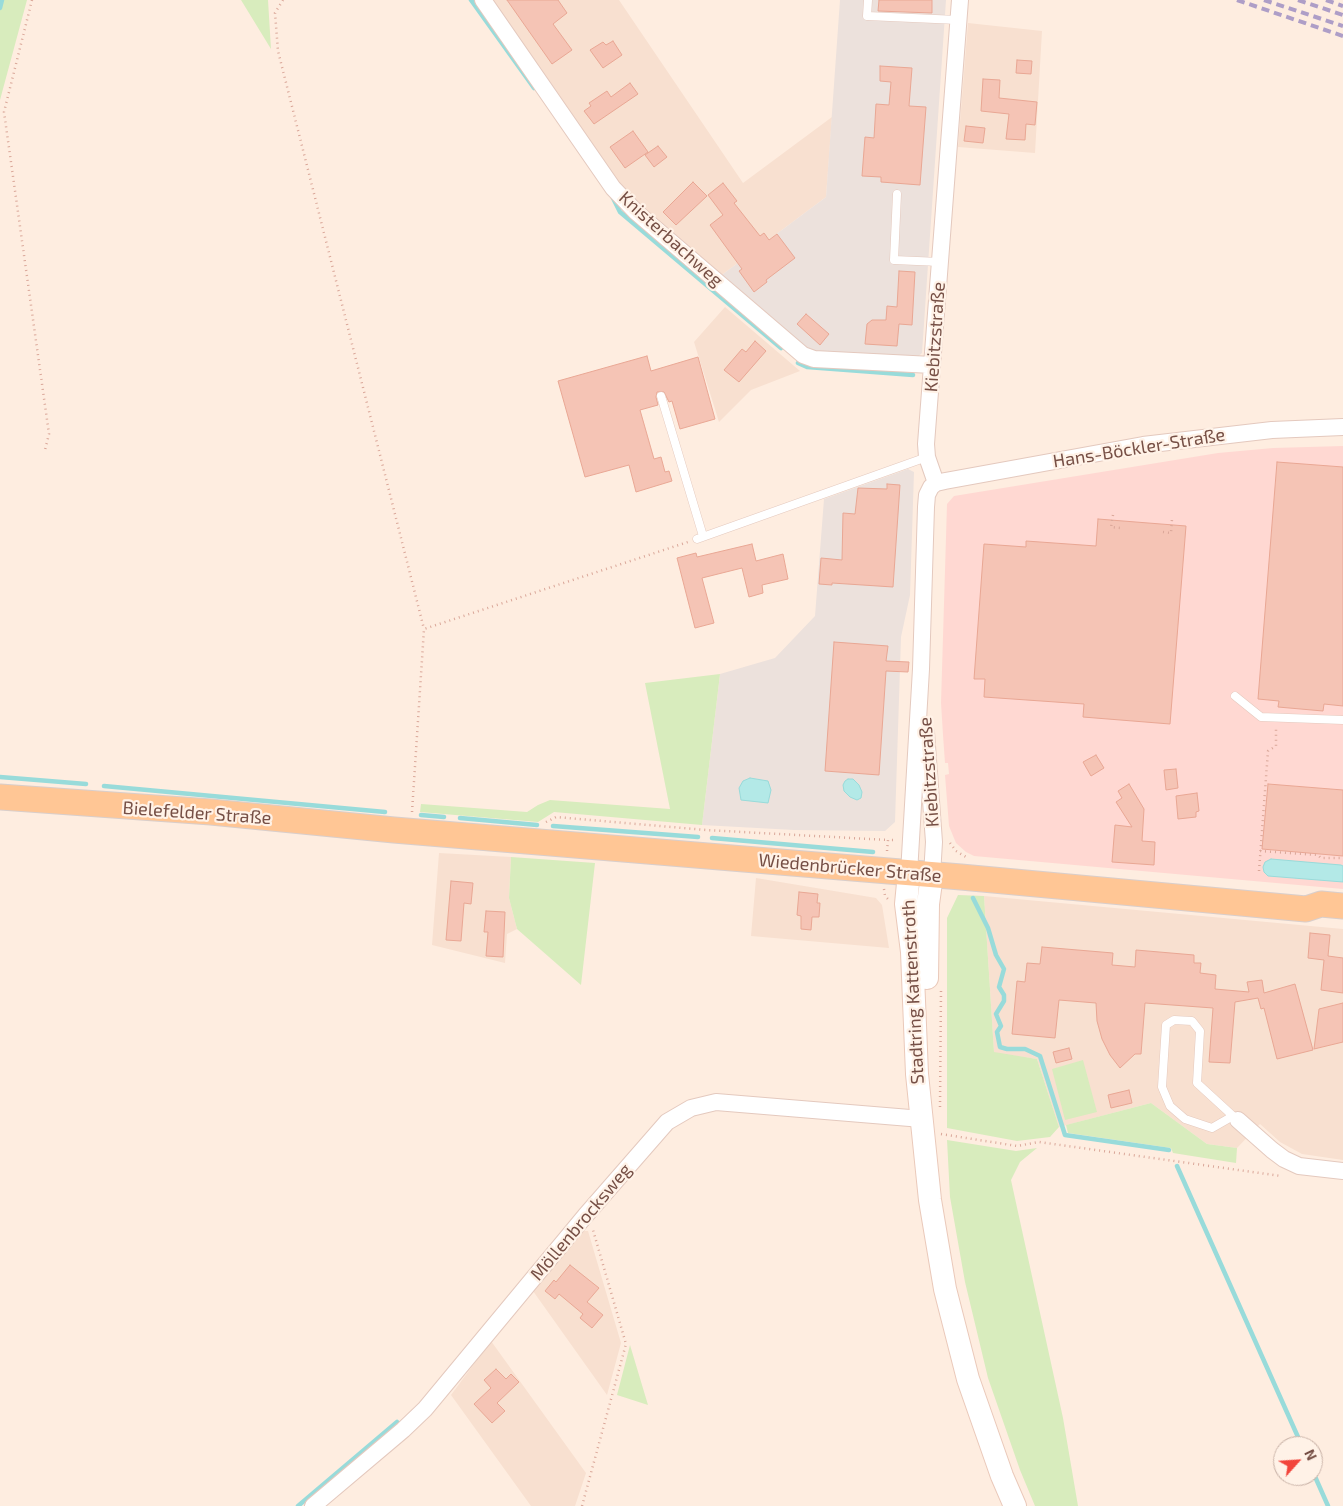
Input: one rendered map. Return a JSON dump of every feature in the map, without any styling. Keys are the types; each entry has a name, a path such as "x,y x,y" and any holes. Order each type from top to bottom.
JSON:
{"main road":[{"name":"Bielefelder Straße","path":"0,797 211,812 402,831"},
{"name":"Wiedenbrücker Straße","path":"402,831 540,836 920,874 1306,909 1321,917 1343,920"},
{"name":"Stadtring Kattenstroth","path":"920,874 906,904 912,952 917,1074 928,1115 930,1200 945,1289 968,1378 1014,1506"},
{"name":"Wiedenbrücker Straße","path":"1306,909 1321,904 1343,906"}],"street":[{"name":"Knisterbachweg","path":"483,0 613,188 636,212 803,355 814,359 932,365"},
{"name":"Kiebitzstraße","path":"920,874 921,669 926,507 930,487 936,483 927,457 932,365 960,0"},
{"name":"Hans-Böckler-Straße","path":"936,483 1151,444 1272,430 1343,427"},
{"name":"Kiebitzstraße","path":"920,874 934,842 921,669"},
{"name":"Möllenbrocksweg","path":"313,1506 425,1409 585,1216 667,1122 691,1108 716,1102 928,1115"},
{"path":"1236,1118 1284,1159 1299,1166 1343,1171"}],"lane":[{"path":"868,0 867,16 958,20"},
{"path":"897,194 894,260 940,262"},
{"path":"661,396 700,537 927,457"},
{"path":"1235,696 1260,717 1343,720"},
{"path":"1174,1020 1192,1021 1200,1031 1197,1083 1236,1118 1212,1128 1185,1120 1170,1106 1162,1088 1166,1024 1174,1020"}],"path":[{"path":"32,0 4,112 49,434 45,450"},
{"path":"283,0 275,13 278,51 424,629 402,831"},
{"path":"1112,515 1111,527 1120,528"},
{"path":"1163,532 1171,533 1172,519"},
{"path":"424,629 700,537"},
{"path":"1258,871 1268,751 1276,746 1277,717"},
{"path":"540,836 547,821 556,818 706,830 899,841"},
{"path":"887,857 888,840"},
{"path":"950,843 956,850"},
{"path":"1260,851 1318,855 1321,858 1343,858"},
{"path":"884,890 885,896 892,902"},
{"path":"928,1115 940,985"},
{"path":"941,1143 940,1134 1017,1146 1039,1142 1284,1176"},
{"path":"582,1506 626,1344 590,1221 585,1216"}],"shaded area":[{"path":"489,0 619,0 743,183 832,117 826,197 719,277 617,184"},
{"path":"840,0 946,0 922,353 914,360 815,354 719,277 826,197"},
{"path":"968,23 1042,31 1035,153 958,147"},
{"path":"725,307 800,371 751,390 719,422 694,342"},
{"path":"1343,446 1343,889 974,856 956,843 949,826 945,775 949,774 948,763 945,763 941,703 947,504 954,496 1218,453 1273,448"},
{"path":"908,469 914,472 910,595 901,637 895,822 885,831 794,830 702,825 720,674 775,658 815,616 824,499"},
{"path":"439,853 511,857 509,898 517,929 507,934 505,963 432,945"},
{"path":"756,878 876,898 882,905 889,948 751,936"},
{"path":"984,896 1343,929 1343,1160 1302,1154 1280,1142 1260,1124 1237,1148 1207,1144 1151,1103 1059,1127 1037,1059 994,1053"},
{"path":"582,1231 588,1231 621,1343 607,1395 533,1291"},
{"path":"491,1341 586,1473 575,1506 531,1506 451,1395"}],"green space":[{"path":"0,0 27,0 0,100"},
{"path":"241,0 268,0 271,49"},
{"path":"720,674 702,825 554,812 538,822 420,812 421,804 527,812 550,800 670,809 645,683"},
{"path":"511,857 595,863 581,985 517,929 509,898"},
{"path":"958,895 984,896 994,1052 1037,1059 1059,1127 1050,1137 1017,1141 947,1128 947,918"},
{"path":"1083,1060 1097,1112 1065,1120 1052,1069"},
{"path":"1151,1103 1207,1144 1237,1148 1236,1163 1173,1153 1171,1148 1068,1133 1066,1125"},
{"path":"947,1140 1016,1151 1037,1148 1020,1162 1011,1180 1063,1418 1078,1506 1035,1506 1020,1470 988,1378 965,1282 950,1197"},
{"path":"630,1345 648,1405 617,1395"}],"water":[{"path":"750,778 768,781 771,790 768,803 741,800 739,788 743,781"},
{"path":"848,779 853,779 859,785 862,792 861,798 857,800 850,797 844,791 843,785"},
{"path":"1271,859 1341,865 1343,866 1343,882 1268,876 1264,872 1263,867 1265,862"}],"building":[{"path":"507,0 558,0 567,13 553,24 572,50 552,64"},
{"path":"879,0 932,0 932,13 878,11"},
{"path":"613,41 622,55 603,68 590,50 603,42 606,45"},
{"path":"1017,60 1032,61 1031,74 1016,73"},
{"path":"880,66 912,68 909,106 926,107 920,185 881,182 881,177 862,176 865,137 874,138 876,104 889,105 891,82 880,81"},
{"path":"983,79 1000,80 999,98 1037,102 1035,125 1026,124 1025,140 1006,139 1009,114 981,111"},
{"path":"630,83 638,94 594,124 584,111 591,106 589,103 607,91 611,97"},
{"path":"966,126 985,128 983,143 964,141"},
{"path":"633,131 648,152 625,168 610,147"},
{"path":"658,146 667,157 654,167 645,155"},
{"path":"693,182 707,196 676,225 663,212"},
{"path":"723,183 737,201 734,203 760,236 764,233 769,240 777,234 795,258 766,280 767,282 754,292 739,271 742,269 710,225 723,215 708,195"},
{"path":"899,271 915,272 912,325 899,324 897,346 865,344 867,324 872,320 886,320 887,306 897,307"},
{"path":"806,314 829,334 820,345 797,324"},
{"path":"755,341 766,351 739,382 724,370 742,349 746,352"},
{"path":"647,356 651,371 698,357 715,419 680,429 672,401 669,402 664,392 657,392 658,405 640,410 654,459 661,457 665,472 669,471 672,481 636,492 629,465 585,477 558,381"},
{"path":"1277,462 1343,467 1343,706 1324,704 1323,711 1278,707 1279,701 1258,699"},
{"path":"887,484 900,485 893,587 832,583 832,585 819,584 821,558 842,560 843,513 855,514 858,488 887,489"},
{"path":"1098,519 1186,526 1170,724 1083,717 1084,704 984,697 985,679 974,679 984,544 1026,547 1026,541 1096,546"},
{"path":"752,544 756,561 783,554 788,579 762,585 763,593 749,597 742,568 702,578 714,623 695,628 677,558 696,553 697,557"},
{"path":"834,642 888,646 886,661 909,662 908,672 886,671 879,775 825,771"},
{"path":"1096,755 1104,768 1091,776 1083,762"},
{"path":"1176,769 1178,788 1166,790 1164,770"},
{"path":"1129,784 1144,809 1142,841 1155,842 1154,865 1112,862 1115,825 1132,827 1116,802 1122,798 1118,791"},
{"path":"1268,784 1343,790 1343,856 1262,849"},
{"path":"1197,793 1199,811 1196,812 1196,817 1178,819 1176,796"},
{"path":"451,881 473,883 471,904 464,903 461,941 446,940"},
{"path":"799,892 818,894 817,903 820,903 819,917 812,917 811,930 801,929 801,916 797,915"},
{"path":"486,911 505,912 503,957 486,956 488,932 484,932"},
{"path":"1310,933 1330,935 1328,956 1343,958 1343,993 1321,990 1324,960 1308,958"},
{"path":"1042,947 1113,953 1112,965 1135,967 1136,950 1194,955 1194,963 1201,963 1200,973 1216,975 1215,989 1249,992 1247,982 1262,980 1264,993 1295,984 1313,1050 1277,1059 1264,1008 1261,1009 1258,998 1235,1002 1230,1063 1209,1062 1213,1008 1145,1003 1141,1054 1135,1054 1120,1068 1110,1055 1102,1039 1097,1021 1096,1003 1059,1000 1055,1038 1012,1034 1017,981 1025,982 1027,963 1040,964"},
{"path":"1343,1003 1343,1042 1314,1049 1319,1009"},
{"path":"1069,1048 1072,1059 1056,1063 1053,1052"},
{"path":"1129,1090 1132,1103 1111,1108 1108,1095"},
{"path":"570,1265 599,1288 587,1302 603,1315 592,1328 580,1318 583,1314 559,1294 555,1299 545,1291 554,1280 556,1282"},
{"path":"496,1369 506,1379 511,1374 519,1382 497,1403 505,1411 492,1423 474,1404 491,1388 484,1380"}],"waterway":[{"path":"0,8 2,0"},
{"path":"471,0 534,88"},
{"path":"612,196 620,212 781,348"},
{"path":"798,363 807,367 913,375"},
{"path":"0,777 86,784"},
{"path":"104,786 385,812"},
{"path":"421,815 444,817"},
{"path":"460,818 537,825"},
{"path":"553,826 698,837"},
{"path":"712,838 873,852"},
{"path":"973,898 988,928 996,955 1004,969 999,987 1004,995 1004,1001 996,1014 1001,1026 997,1032 1000,1047 1025,1049 1040,1056 1065,1135 1169,1150"},
{"path":"1177,1166 1298,1436"},
{"path":"298,1506 397,1422"},
{"path":"1319,1486 1328,1506"}],"railway":[{"path":"1237,0 1343,36"},
{"path":"1264,0 1343,26"},
{"path":"1298,0 1343,15"},
{"path":"1326,0 1343,6"}]}
